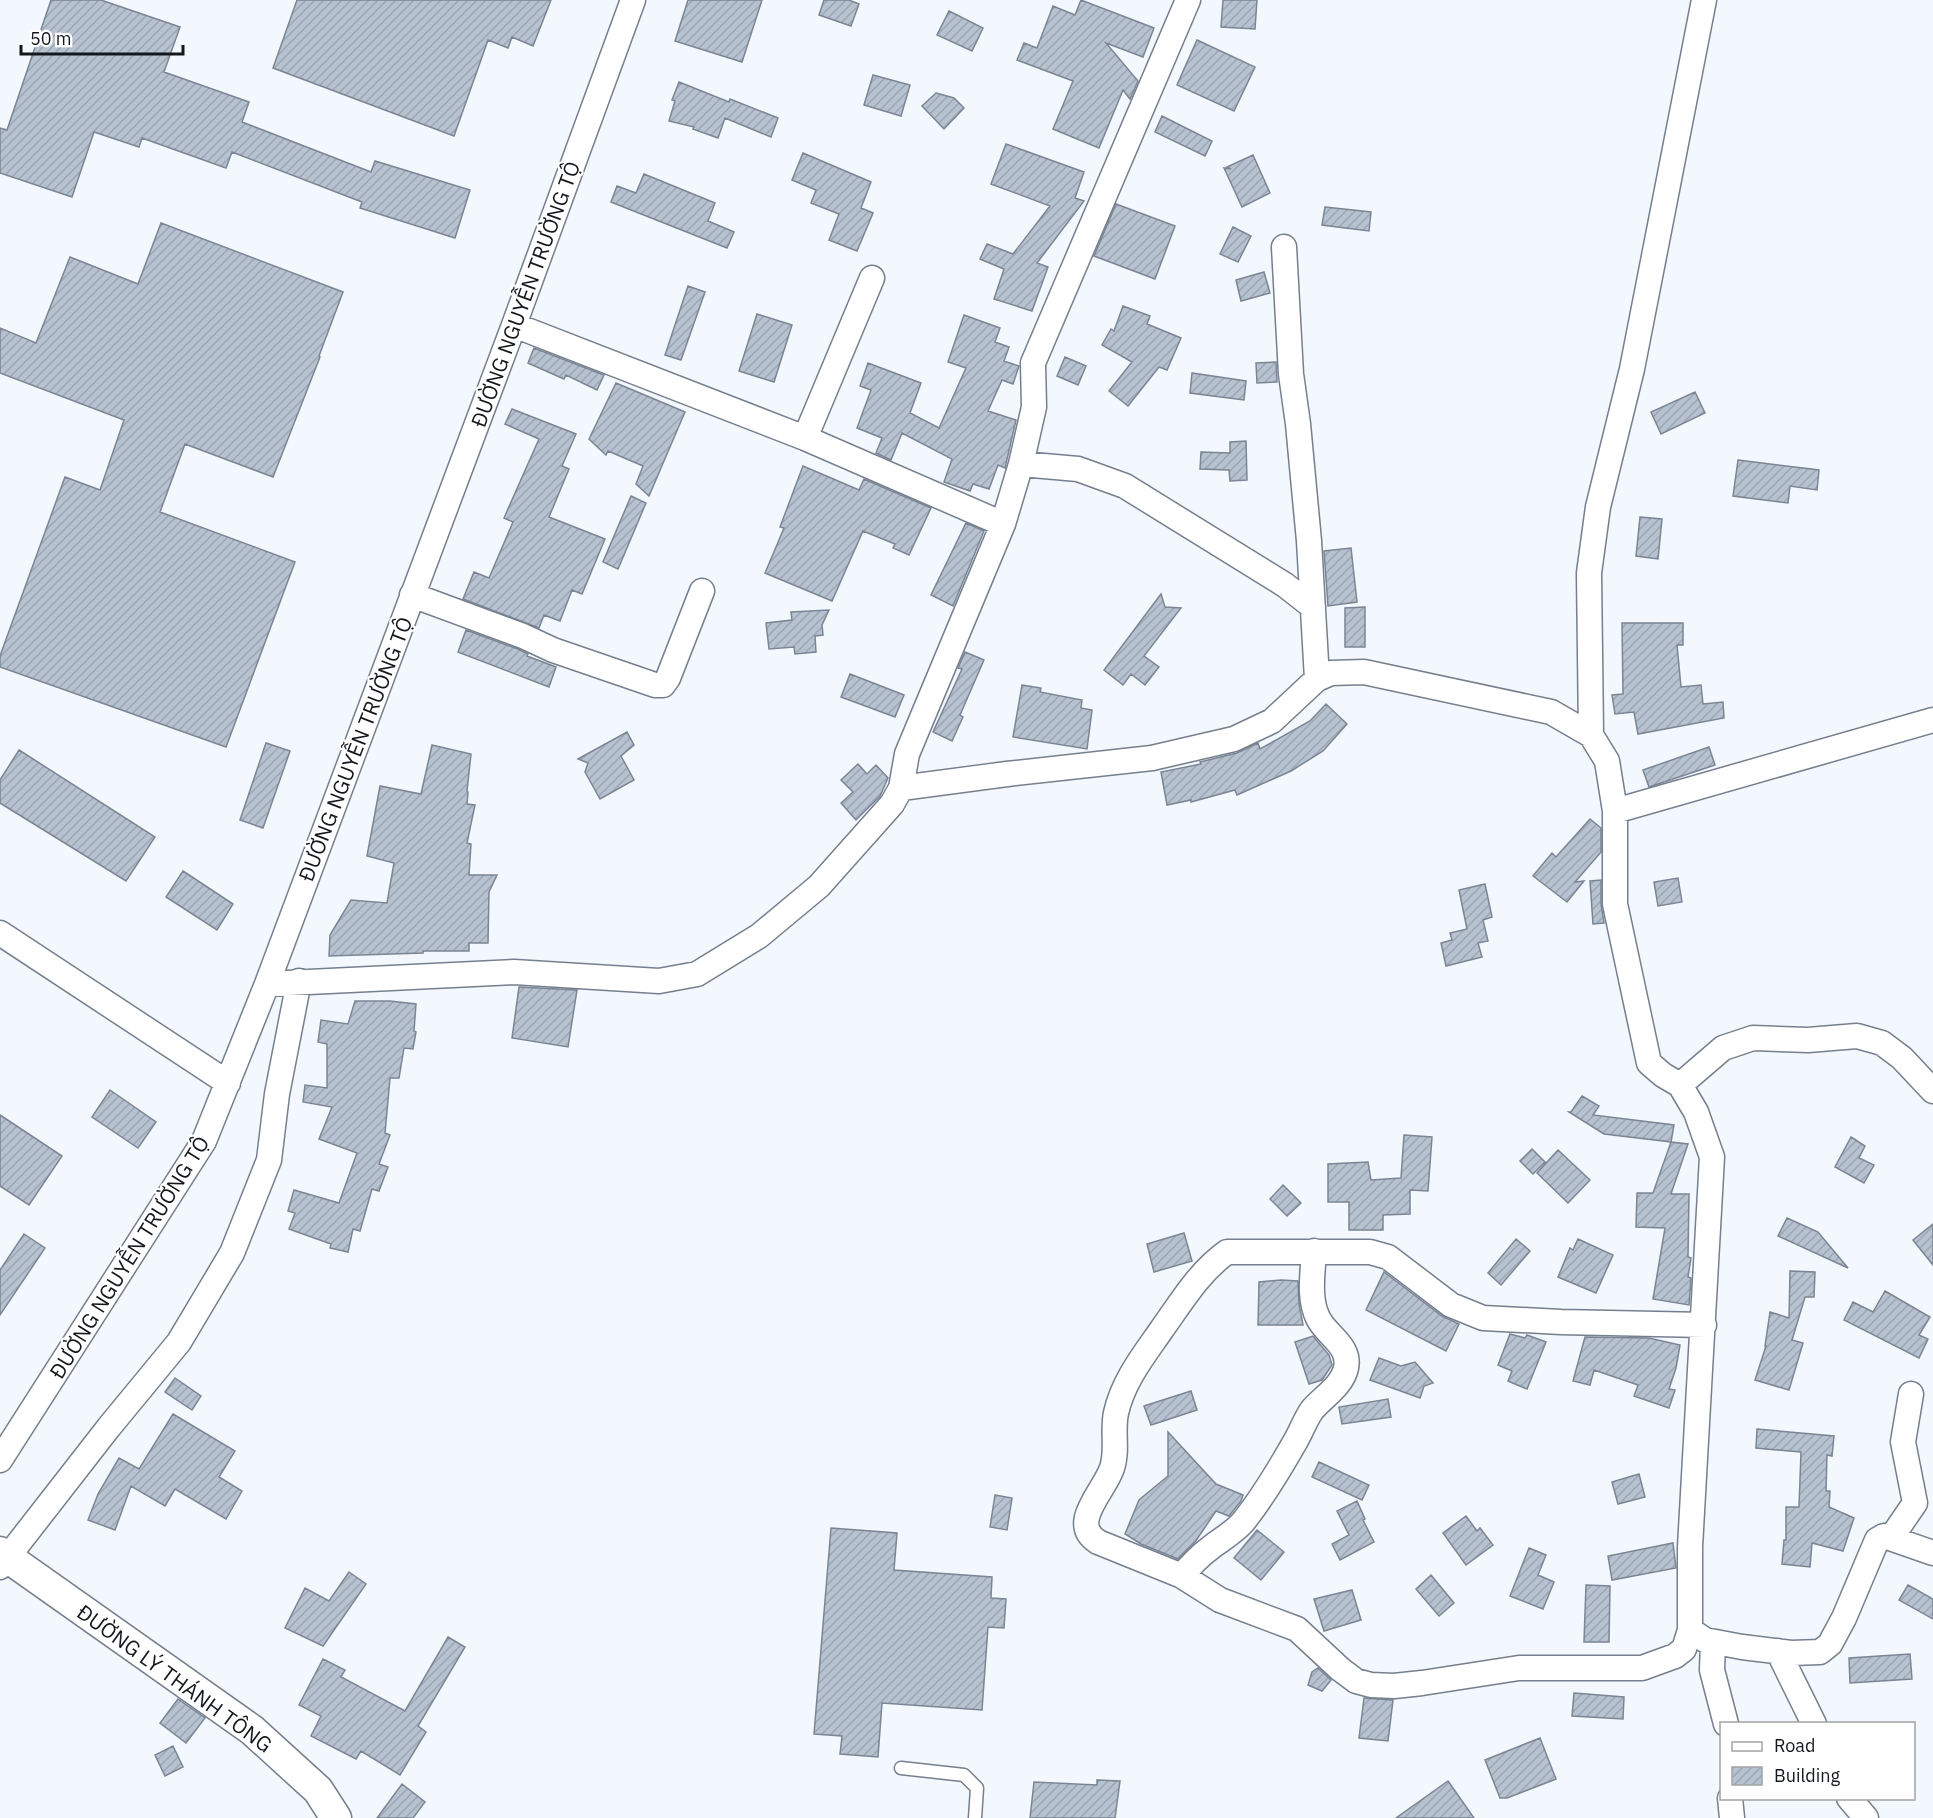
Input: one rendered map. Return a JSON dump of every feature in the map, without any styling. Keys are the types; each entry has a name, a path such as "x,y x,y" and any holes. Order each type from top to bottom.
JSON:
{"street":[{"name":"ĐƯỜNG NGUYỄN TRƯỜNG TỘ","path":"0,1460 204,1141 267,984 633,0"},
{"path":"267,984 514,972 659,981 698,974 759,936 819,886 892,804 902,788 907,754 1002,525 1021,464 1034,407 1033,363 1188,0"},
{"path":"1591,735 1588,573 1598,507 1632,369 1704,0"},
{"path":"1284,248 1291,374 1308,529 1317,679"},
{"path":"805,438 872,278"},
{"path":"514,325 805,438 1002,525"},
{"path":"1021,464 1078,469 1125,486 1285,585 1313,607"},
{"path":"412,596 523,636 553,650 655,685 663,685 668,678 702,591"},
{"path":"902,788 1152,758 1234,740 1272,721 1317,679 1331,674 1364,672 1551,712 1591,735 1607,761 1615,811 1615,904 1649,1063 1680,1085 1696,1112 1712,1157 1704,1324 1690,1547 1690,1630 1684,1649 1675,1656 1642,1668 1519,1668 1394,1686 1356,1682 1297,1629 1220,1600 1182,1576 1090,1537 1085,1527 1086,1517 1115,1460 1113,1438 1116,1413 1132,1372 1191,1287 1213,1262 1227,1252 1370,1252 1388,1257 1450,1305 1483,1318 1561,1322 1704,1324"},
{"path":"1615,811 1933,720"},
{"path":"0,933 228,1083"},
{"path":"3,1559 179,1342 232,1253 268,1160 277,1094 299,981"},
{"path":"1680,1085 1723,1048 1753,1038 1808,1040 1857,1036 1882,1043 1902,1058 1933,1091"},
{"path":"1182,1576 1192,1563 1215,1544 1231,1535 1243,1522 1274,1480 1306,1420 1341,1381 1346,1367 1345,1354 1318,1319 1312,1299 1314,1251"},
{"path":"1891,1538 1914,1503 1903,1442 1911,1394"},
{"path":"1690,1630 1705,1641 1791,1653 1820,1652 1830,1644 1844,1618 1877,1540 1884,1536 1933,1553"},
{"name":"ĐƯỜNG LÝ THÁNH TÔNG","path":"3,1559 252,1730 318,1790 336,1818"},
{"path":"1713,1642 1712,1670 1725,1722"},
{"path":"1778,1651 1813,1722"},
{"path":"1730,1800 1732,1818"},
{"path":"1851,1800 1866,1818"}],"lane":[{"path":"901,1768 964,1775 977,1788 975,1818"}],"building":[{"path":"51,0 101,0 180,27 164,72 249,102 242,122 371,172 375,161 470,190 455,238 360,208 362,202 232,152 226,168 142,138 139,147 94,132 72,197 0,173 0,128 7,130"},
{"path":"297,0 551,0 533,46 512,37 508,48 488,40 454,136 273,68"},
{"path":"688,0 762,0 742,62 675,41"},
{"path":"824,0 849,0 859,4 851,26 819,15"},
{"path":"1081,0 1154,28 1143,57 1106,43 1138,81 1130,99 1123,90 1099,148 1053,129 1073,81 1017,60 1024,43 1037,48 1053,6 1075,15"},
{"path":"1223,0 1257,0 1255,29 1221,27"},
{"path":"949,11 983,28 972,51 937,35"},
{"path":"1197,40 1255,67 1234,111 1177,85"},
{"path":"873,75 910,85 901,116 864,105"},
{"path":"679,82 778,118 771,137 725,118 718,138 693,129 694,127 669,121 675,101 672,100"},
{"path":"936,93 954,98 964,108 944,129 922,106"},
{"path":"1162,116 1212,141 1205,156 1155,132"},
{"path":"1006,144 1084,172 1075,198 1084,201 1037,263 1048,267 1032,311 994,299 1004,269 980,259 987,244 1013,254 1050,206 991,184"},
{"path":"803,153 871,182 861,208 873,213 857,251 829,240 839,214 811,203 816,190 792,180"},
{"path":"1253,155 1270,193 1242,207 1224,168 1231,169 1227,167"},
{"path":"644,174 715,203 708,221 734,232 727,248 611,202 617,186 636,193"},
{"path":"1116,204 1175,226 1155,279 1094,256"},
{"path":"1325,207 1371,212 1369,231 1322,225"},
{"path":"161,223 343,292 273,477 185,444 160,512 295,562 226,747 0,667 0,656 65,477 100,490 124,420 0,373 0,328 36,343 70,257 138,284"},
{"path":"1233,227 1251,236 1238,262 1220,254"},
{"path":"1264,272 1270,293 1241,301 1236,280"},
{"path":"688,286 705,292 681,360 665,355"},
{"path":"1123,306 1150,316 1147,324 1181,338 1167,370 1159,367 1128,406 1109,391 1132,362 1102,345 1111,329 1114,331"},
{"path":"757,314 792,325 774,382 739,371"},
{"path":"964,315 1000,328 995,342 1009,347 1004,361 1019,366 1013,384 1002,380 988,411 1016,420 1005,468 998,465 989,489 973,484 970,491 944,482 952,459 902,433 891,460 876,453 882,438 857,428 871,390 860,386 868,363 921,383 910,413 939,428 966,368 948,362"},
{"path":"534,348 604,375 597,390 566,375 564,379 528,363"},
{"path":"1065,357 1086,366 1078,385 1057,376"},
{"path":"1276,362 1277,382 1257,383 1256,363"},
{"path":"1192,373 1246,381 1244,400 1190,393"},
{"path":"616,383 685,412 649,496 636,484 643,466 608,451 606,455 589,439"},
{"path":"1695,392 1705,413 1661,434 1651,412"},
{"path":"512,409 576,434 562,466 569,469 549,517 605,539 582,594 572,590 560,621 544,615 539,628 463,599 474,572 489,578 513,522 504,518 539,439 505,424"},
{"path":"1246,441 1247,480 1230,481 1229,470 1200,469 1201,452 1230,453 1230,442"},
{"path":"1738,460 1819,470 1817,490 1790,486 1788,503 1733,496"},
{"path":"803,466 859,490 864,479 931,508 909,555 893,548 895,544 863,531 832,601 765,573 784,528 780,527"},
{"path":"631,496 646,503 618,569 603,562"},
{"path":"1640,517 1662,519 1658,559 1636,556"},
{"path":"966,523 984,531 953,606 931,595"},
{"path":"1351,548 1357,602 1328,606 1324,551"},
{"path":"1161,594 1165,607 1181,608 1144,656 1159,667 1145,685 1131,674 1123,685 1104,670"},
{"path":"1365,607 1365,647 1345,647 1345,608"},
{"path":"829,610 822,625 823,635 815,636 816,652 795,654 794,647 769,649 766,623 792,620 791,612"},
{"path":"1622,623 1683,623 1683,645 1677,645 1681,687 1701,685 1703,704 1723,702 1724,718 1638,734 1634,712 1615,714 1612,695 1623,694"},
{"path":"466,630 518,649 528,654 527,656 556,667 549,687 458,652"},
{"path":"965,652 984,660 960,715 963,717 952,741 933,732 962,669 958,668"},
{"path":"850,674 904,695 895,717 841,697"},
{"path":"1022,685 1041,688 1040,692 1082,700 1081,708 1092,710 1087,749 1013,737"},
{"path":"1326,704 1347,724 1323,751 1291,771 1237,795 1235,790 1191,802 1191,800 1167,805 1161,772 1201,764 1200,762 1237,753 1258,743 1260,749 1310,721"},
{"path":"627,732 634,745 621,756 634,780 600,799 585,772 588,763 578,759"},
{"path":"266,743 290,751 263,828 240,820"},
{"path":"432,745 471,754 467,804 475,805 467,843 471,844 469,875 497,875 489,892 488,943 469,943 469,951 329,956 330,935 351,900 387,903 394,863 367,856 380,786 421,794"},
{"path":"1709,747 1715,765 1649,787 1643,770"},
{"path":"19,750 155,837 126,881 0,803 0,780"},
{"path":"858,764 867,774 876,765 888,778 880,796 856,820 841,803 853,792 841,780"},
{"path":"1590,819 1601,828 1601,852 1575,882 1584,881 1567,902 1533,876 1552,853 1556,857"},
{"path":"183,871 233,904 217,930 166,897"},
{"path":"1678,878 1682,902 1658,906 1654,882"},
{"path":"1601,880 1604,923 1593,924 1590,881"},
{"path":"1485,884 1492,917 1483,920 1488,941 1478,943 1482,957 1446,966 1441,943 1452,940 1450,933 1467,929 1459,890"},
{"path":"519,987 577,990 568,1047 512,1038"},
{"path":"355,1001 416,1004 414,1031 416,1032 413,1049 404,1048 399,1078 390,1078 385,1133 390,1135 379,1164 388,1167 379,1191 372,1189 360,1231 353,1229 348,1252 330,1248 331,1244 289,1229 295,1213 288,1211 294,1190 339,1203 357,1153 319,1139 332,1107 303,1102 305,1085 327,1088 327,1044 318,1042 321,1020 348,1024"},
{"path":"110,1090 156,1122 138,1148 92,1117"},
{"path":"1582,1096 1599,1106 1593,1115 1674,1125 1671,1142 1604,1134 1569,1112"},
{"path":"0,1115 62,1156 29,1205 0,1186"},
{"path":"1404,1135 1432,1137 1428,1191 1410,1190 1410,1214 1383,1215 1383,1230 1349,1230 1349,1202 1328,1202 1328,1164 1368,1162 1371,1180 1401,1178"},
{"path":"1851,1137 1865,1146 1859,1158 1874,1165 1864,1183 1835,1167"},
{"path":"1671,1142 1688,1144 1671,1194 1689,1194 1688,1257 1691,1258 1688,1277 1691,1278 1689,1305 1653,1299 1665,1228 1636,1227 1637,1193 1653,1193"},
{"path":"1532,1149 1545,1162 1533,1174 1520,1161"},
{"path":"1558,1150 1590,1180 1568,1203 1537,1173"},
{"path":"1283,1185 1301,1203 1287,1216 1270,1199"},
{"path":"1787,1218 1818,1232 1848,1268 1778,1236"},
{"path":"1933,1224 1933,1265 1913,1240"},
{"path":"1184,1233 1192,1261 1154,1272 1147,1244"},
{"path":"24,1234 45,1248 0,1315 0,1270"},
{"path":"1516,1239 1530,1251 1501,1285 1488,1273"},
{"path":"1578,1239 1613,1255 1596,1293 1558,1277 1570,1248 1573,1250"},
{"path":"1790,1271 1815,1272 1814,1297 1805,1297 1792,1340 1803,1343 1789,1390 1755,1380 1766,1346 1770,1312 1789,1318"},
{"path":"1384,1272 1442,1316 1459,1324 1446,1351 1366,1310"},
{"path":"1298,1281 1303,1325 1258,1325 1259,1282"},
{"path":"1885,1291 1930,1317 1919,1335 1928,1339 1919,1358 1844,1320 1853,1302 1873,1312"},
{"path":"1510,1334 1525,1338 1527,1335 1546,1342 1527,1389 1508,1381 1512,1371 1498,1365"},
{"path":"1313,1336 1329,1355 1332,1365 1322,1380 1309,1384 1295,1342"},
{"path":"1585,1337 1649,1338 1680,1345 1669,1389 1675,1390 1669,1408 1634,1396 1638,1385 1594,1370 1590,1385 1573,1381"},
{"path":"1379,1358 1401,1366 1415,1362 1433,1383 1424,1386 1420,1398 1370,1380"},
{"path":"175,1378 201,1396 192,1410 165,1392"},
{"path":"1191,1391 1197,1410 1151,1425 1144,1406"},
{"path":"1388,1399 1391,1417 1342,1424 1339,1407"},
{"path":"173,1414 235,1451 219,1477 242,1491 226,1519 175,1489 165,1506 131,1486 115,1530 88,1520 98,1494 119,1458 139,1469"},
{"path":"1757,1429 1834,1436 1832,1456 1827,1455 1826,1491 1830,1491 1829,1507 1854,1518 1843,1551 1812,1543 1810,1567 1782,1564 1784,1540 1786,1540 1786,1507 1799,1507 1801,1452 1756,1448"},
{"path":"1168,1432 1216,1484 1243,1495 1229,1516 1216,1511 1195,1542 1178,1559 1141,1544 1125,1534 1139,1500 1168,1476"},
{"path":"1319,1462 1369,1485 1362,1500 1312,1477"},
{"path":"1639,1474 1645,1497 1618,1504 1612,1482"},
{"path":"995,1495 1012,1498 1007,1530 990,1527"},
{"path":"1357,1501 1374,1542 1340,1560 1332,1544 1349,1535 1337,1511"},
{"path":"1466,1516 1477,1531 1480,1528 1493,1545 1466,1565 1443,1533"},
{"path":"831,1528 897,1533 894,1570 992,1577 991,1598 1006,1599 1004,1628 988,1627 982,1710 882,1703 878,1757 840,1754 842,1736 814,1734"},
{"path":"1257,1530 1284,1552 1261,1580 1234,1558"},
{"path":"1673,1543 1676,1568 1612,1580 1608,1556"},
{"path":"1529,1548 1546,1555 1538,1575 1554,1582 1543,1609 1510,1596"},
{"path":"349,1572 366,1584 323,1646 285,1628 305,1588 329,1601"},
{"path":"1431,1575 1454,1603 1439,1616 1416,1589"},
{"path":"1586,1585 1610,1586 1609,1642 1584,1642"},
{"path":"1908,1585 1933,1599 1933,1619 1899,1600"},
{"path":"1352,1590 1361,1620 1324,1631 1314,1599"},
{"path":"448,1637 465,1647 418,1726 426,1732 400,1775 361,1751 356,1759 311,1736 321,1716 299,1705 323,1659 345,1670 341,1677 405,1711"},
{"path":"1910,1654 1912,1679 1850,1683 1849,1658"},
{"path":"1318,1668 1331,1680 1322,1691 1308,1685 1312,1672"},
{"path":"1574,1693 1624,1697 1623,1719 1572,1716"},
{"path":"1364,1698 1393,1700 1388,1741 1359,1738"},
{"path":"178,1699 205,1718 186,1743 160,1723"},
{"path":"1540,1738 1556,1779 1507,1798 1500,1798 1485,1760"},
{"path":"173,1746 183,1767 165,1776 155,1755"},
{"path":"1097,1780 1120,1781 1115,1818 1030,1818 1034,1782 1097,1785"},
{"path":"1448,1781 1474,1818 1396,1818"},
{"path":"402,1784 425,1802 413,1818 377,1818"}]}
